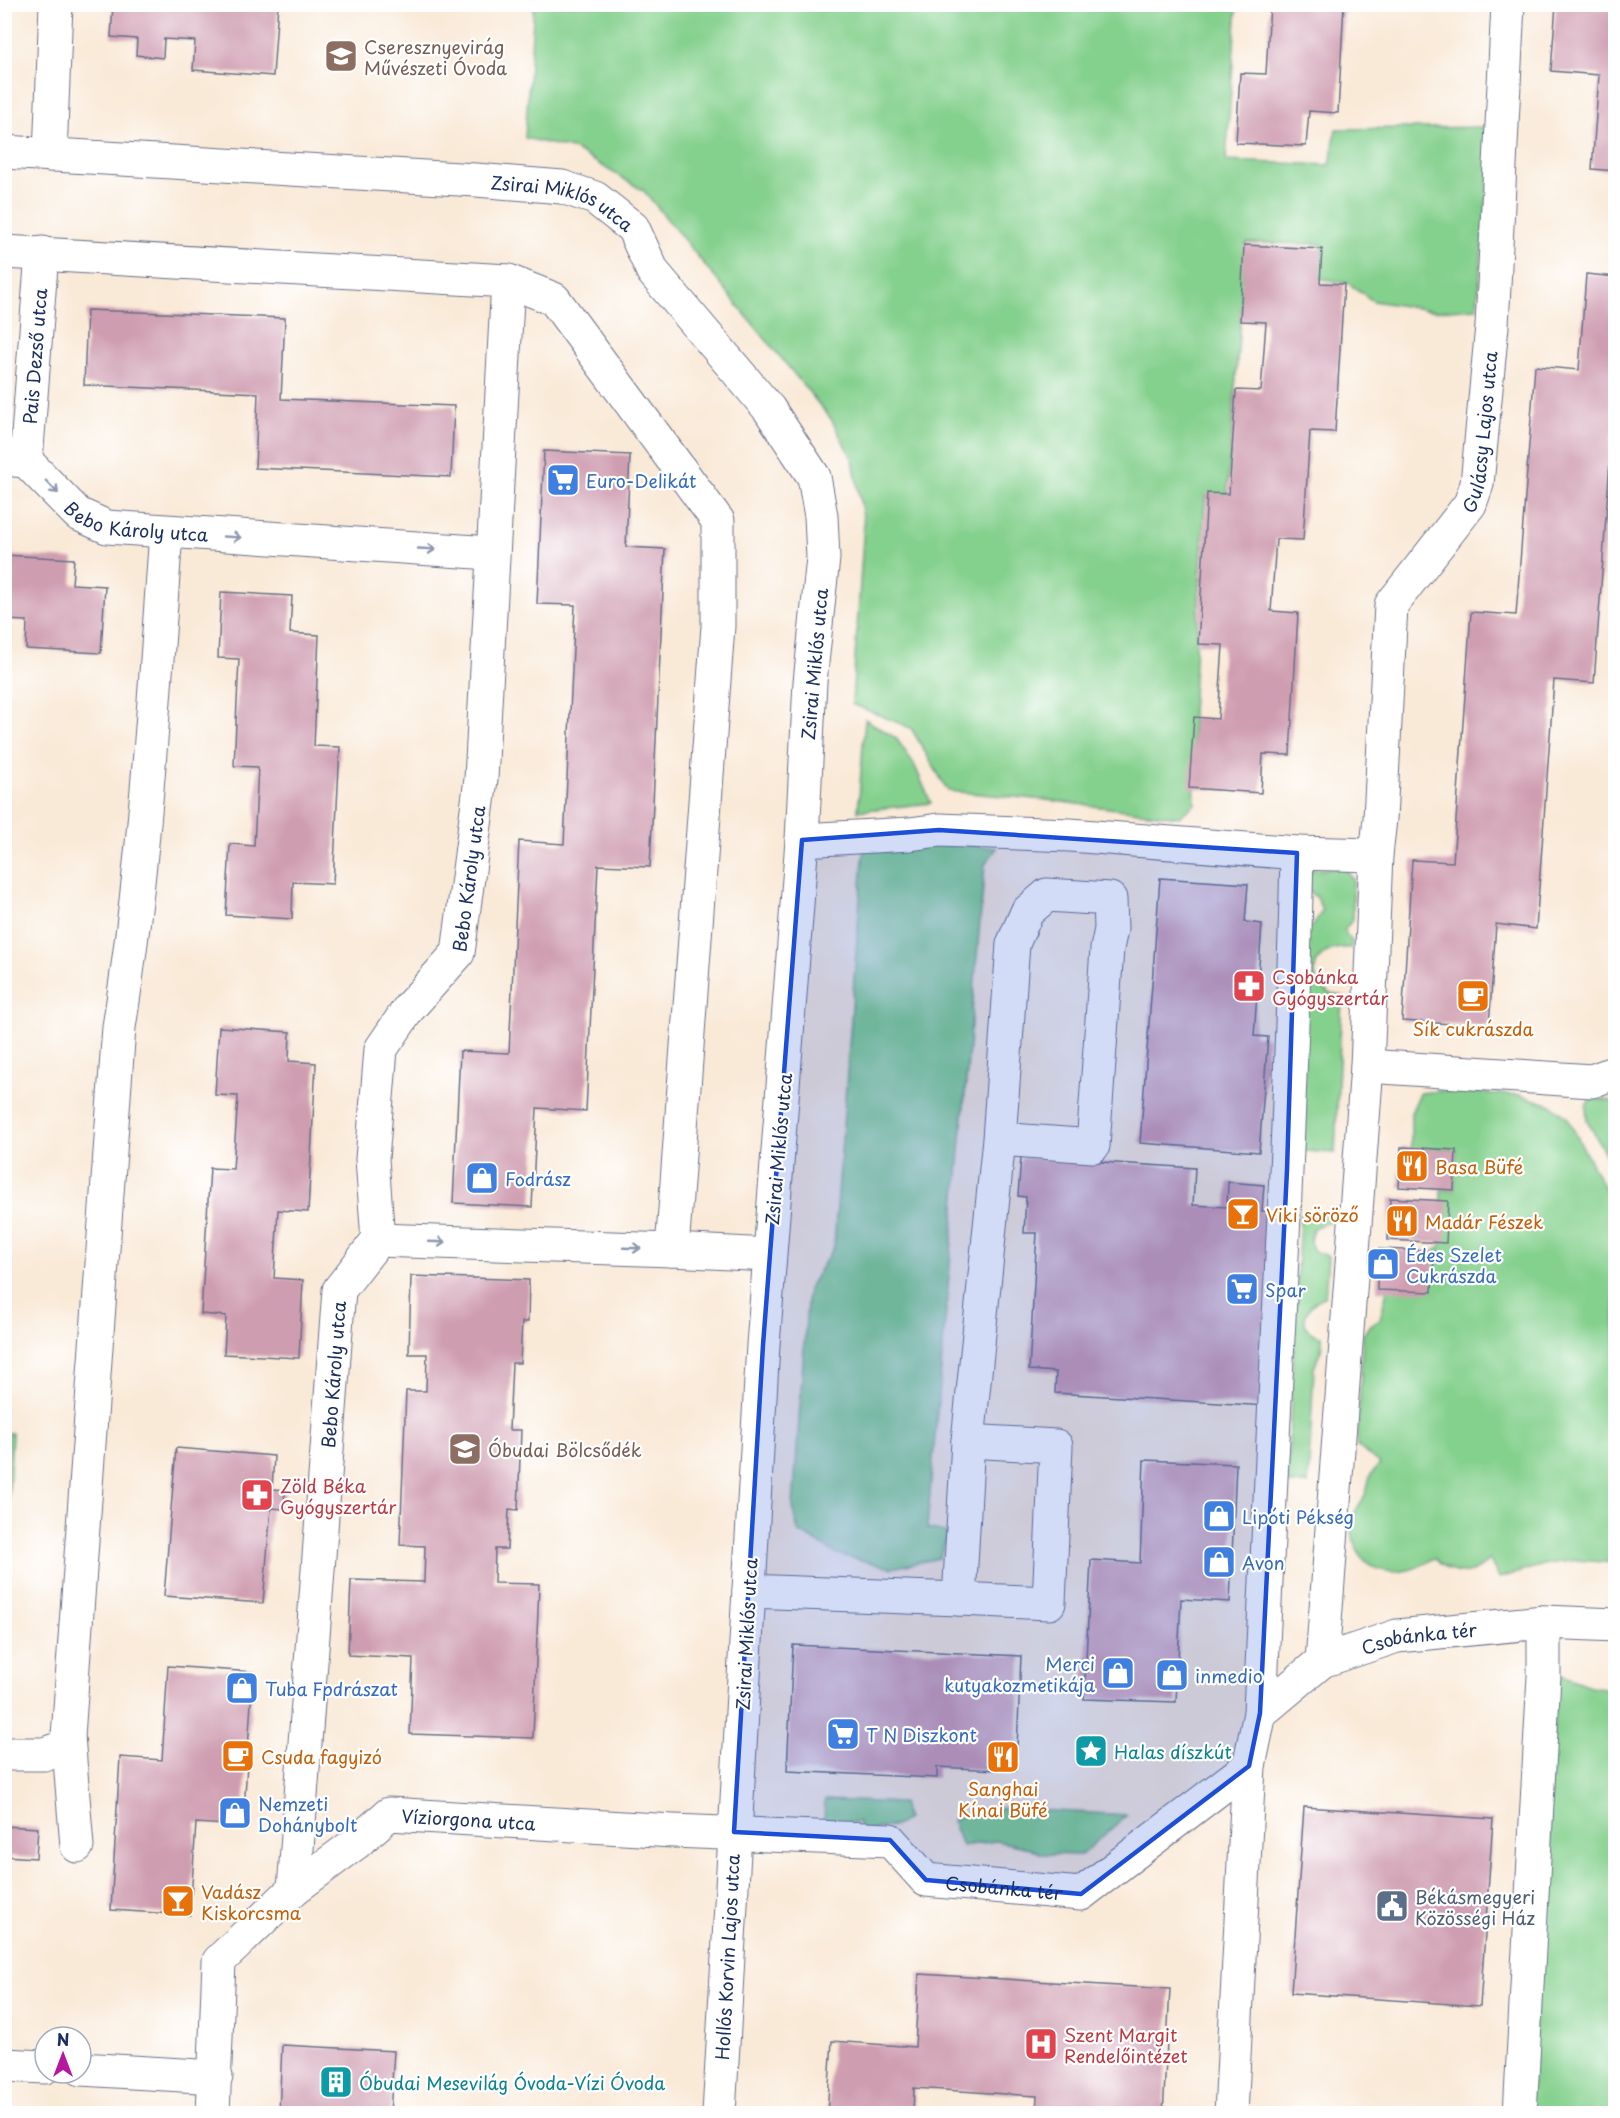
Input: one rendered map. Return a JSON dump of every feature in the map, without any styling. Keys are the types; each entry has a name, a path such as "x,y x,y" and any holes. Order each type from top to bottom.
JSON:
{"street":[{"path":"50,155 56,4"},
{"name":"Gulácsy Lajos utca","path":"1323,1661 1368,1066 1377,843 1391,605 1470,504 1477,484 1481,461 1493,314 1508,4"},
{"name":"Zsirai Miklós utca","path":"4,152 476,180 562,187 596,198 633,228 653,272 770,409 814,477 821,516 823,558 810,682 802,840 770,1254 735,1817"},
{"path":"4,252 508,281 554,299 718,521 718,626 672,1250"},
{"name":"Pais Dezső utca","path":"15,460 42,253"},
{"path":"491,553 508,281"},
{"name":"Bebo Károly utca","path":"15,460 78,514 107,527 166,533 491,553 481,778 458,953 409,1008 381,1048 372,1159 378,1240 339,1290 294,1888"},
{"path":"77,1846 68,1736 119,1027 128,970 153,705 166,533"},
{"path":"802,840 910,834 939,830 1070,836 1297,853 1377,843"},
{"path":"1231,2114 1249,1766 1260,1713 1270,1456 1287,1170 1297,853"},
{"path":"959,1599 968,1441 999,1139 1013,944 1027,912 1047,895 1110,899 1111,929 1105,973 1093,1146 999,1139"},
{"path":"1368,1066 1592,1080 1616,1072"},
{"path":"378,1240 770,1254"},
{"path":"749,1591 1049,1603 1056,1446 968,1441"},
{"path":"1520,2114 1544,1676 1544,1622"},
{"name":"Csobánka tér","path":"1260,1713 1323,1661 1397,1636 1544,1622 1616,1625"},
{"path":"4,1754 44,1754 62,1748 68,1736"},
{"name":"Csobánka tér","path":"735,1817 890,1840 926,1880 1082,1894 1249,1766"},
{"name":"Víziorgona utca","path":"213,2114 219,1961 294,1888 356,1843 389,1814 735,1817"},
{"name":"Hollós Korvin Lajos utca","path":"719,2114 735,1817"},
{"path":"4,2065 33,2066"},
{"path":"93,2070 216,2077"}],"highlighted area":[{"path":"939,830 1297,853 1287,1170 1260,1713 1249,1766 1081,1894 926,1880 890,1840 734,1832 763,1345 802,840"}],"green space":[{"path":"534,5 1237,5 1226,161 1330,165 1336,129 1493,127 1477,308 1436,311 1373,301 1348,283 1317,278 1322,244 1246,243 1227,494 1205,497 1192,713 1195,804 1179,817 1046,800 948,791 911,728 852,704 864,523 853,460 831,419 644,191 576,150 525,138"},
{"path":"865,719 896,738 914,764 931,803 858,811"},
{"path":"865,832 997,848 985,864 927,1528 948,1533 939,1558 892,1568 837,1554 798,1531 793,1507 808,1289 834,1247"},
{"path":"1345,867 1353,880 1353,919 1345,929 1346,935 1352,941 1351,948 1335,949 1324,954 1315,970 1316,979 1321,987 1330,993 1342,996 1335,1153 1291,1150 1305,930 1314,924 1322,911 1317,897 1309,893 1310,870"},
{"path":"1439,1091 1520,1095 1551,1105 1567,1117 1615,1209 1615,1563 1577,1560 1547,1564 1499,1578 1489,1559 1476,1570 1462,1573 1447,1569 1434,1558 1408,1570 1395,1572 1372,1566 1362,1558 1356,1546 1352,1531 1353,1518 1364,1497 1371,1475 1380,1464 1357,1446 1363,1335 1369,1326 1380,1319 1387,1290 1441,1246 1441,1190 1454,1190 1456,1150 1411,1148 1411,1113 1420,1093"},
{"path":"1590,1099 1615,1101 1615,1172 1587,1120 1586,1106"},
{"path":"1300,1214 1330,1215 1330,1221 1313,1228 1310,1242 1314,1251 1328,1256 1325,1297 1311,1306 1305,1319 1309,1330 1322,1336 1322,1347 1314,1368 1308,1484 1287,1484"},
{"path":"4,1433 12,1433 7,1531 4,1531"},
{"path":"1556,1673 1590,1686 1615,1690 1615,2113 1529,2114"},
{"path":"825,1800 902,1803 907,1819 897,1825 860,1832 859,1822 824,1823"},
{"path":"978,1809 1127,1815 1081,1855 1042,1854 1030,1848 996,1841 962,1846 952,1820"}],"building":[{"path":"113,4 278,4 273,76 193,70 195,41 164,39 163,58 136,55 137,39 111,37"},
{"path":"1270,4 1344,4 1338,113 1309,111 1306,146 1236,143 1240,73 1266,74"},
{"path":"1556,4 1616,4 1616,171 1592,169 1599,75 1551,71"},
{"path":"1244,245 1322,249 1320,283 1344,284 1335,432 1310,431 1303,540 1276,539 1271,611 1298,613 1290,755 1263,754 1261,793 1189,788 1194,717 1218,719 1223,645 1198,644 1207,493 1229,494 1236,390 1261,391 1266,322 1240,321"},
{"path":"1586,274 1616,277 1616,434 1612,434 1594,683 1554,680 1536,929 1496,924 1489,1026 1402,1021 1412,860 1453,862 1471,612 1516,615 1535,366 1579,370"},
{"path":"87,310 285,318 281,399 454,406 451,477 255,468 258,393 84,385"},
{"path":"544,451 630,455 626,547 665,549 650,867 598,865 586,1111 537,1108 532,1207 453,1203 460,1051 509,1053 519,841 564,844 575,605 537,604"},
{"path":"4,555 74,559 72,584 105,586 101,653 26,649 27,621 4,620"},
{"path":"221,592 292,596 290,633 319,635 314,746 340,747 333,884 293,882 292,919 226,915 230,844 254,846 258,767 234,766 239,659 218,658"},
{"path":"1160,878 1248,884 1245,922 1262,924 1254,1036 1268,1037 1259,1152 1140,1143"},
{"path":"219,1027 290,1032 289,1061 316,1063 308,1212 278,1210 274,1278 303,1280 299,1358 224,1354 226,1316 201,1314 210,1168 233,1169 238,1096 215,1095"},
{"path":"1401,1147 1456,1150 1454,1190 1399,1187"},
{"path":"1021,1157 1195,1168 1193,1205 1227,1207 1228,1182 1264,1185 1262,1211 1281,1212 1268,1406 1055,1393 1056,1372 1029,1370 1037,1233 1024,1233 1026,1197 1018,1196"},
{"path":"1390,1198 1448,1201 1446,1243 1388,1240"},
{"path":"1378,1249 1434,1251 1432,1292 1377,1290"},
{"path":"411,1276 529,1280 528,1322 522,1322 520,1363 512,1363 509,1430 521,1430 518,1510 509,1509 507,1549 495,1549 494,1583 539,1584 533,1738 410,1734 413,1658 348,1655 351,1580 424,1582 425,1546 400,1545 406,1391 426,1391 427,1354 409,1354"},
{"path":"176,1448 274,1456 272,1489 285,1490 284,1509 271,1508 263,1603 164,1596"},
{"path":"1144,1460 1236,1464 1230,1602 1181,1599 1176,1702 1084,1699 1091,1560 1140,1563"},
{"path":"793,1645 1021,1656 1016,1771 937,1767 937,1778 787,1771"},
{"path":"168,1666 253,1672 243,1826 196,1823 190,1915 111,1910 120,1757 162,1760"},
{"name":"Békásmegyeri Közösségi Ház","path":"1304,1807 1493,1819 1480,2006 1291,1993"},
{"path":"4,1826 38,1828 36,1858 4,1856"},
{"name":"Szent Margit Rendelőintézet","path":"919,1974 1170,1989 1163,2114 1036,2114 1037,2096 914,2088 913,2114 827,2114 832,2041 915,2047"},
{"name":"Óbudai Mesevilág Óvoda-Vízi Óvoda","path":"282,2045 394,2051 390,2114 279,2114"}],"place":[{"name":"Cseresznyevirág Művészeti Óvoda","path":"341,56"},
{"name":"Euro-Delikát","path":"563,480"},
{"name":"Csobánka Gyógyszertár","path":"1249,986"},
{"name":"Sík cukrászda","path":"1473,996"},
{"name":"Basa Büfé","path":"1412,1166"},
{"name":"Fodrász","path":"482,1178"},
{"name":"Viki söröző","path":"1243,1214"},
{"name":"Madár Fészek","path":"1402,1221"},
{"name":"Édes Szelet Cukrászda","path":"1383,1264"},
{"name":"Spar","path":"1242,1289"},
{"name":"Óbudai Bölcsődék","path":"465,1449"},
{"name":"Zöld Béka Gyógyszertár","path":"257,1495"},
{"name":"Lipóti Pékség","path":"1219,1516"},
{"name":"Avon","path":"1219,1562"},
{"name":"Merci kutyakozmetikája","path":"1118,1673"},
{"name":"inmedio","path":"1172,1675"},
{"name":"Tuba Fpdrászat","path":"242,1688"},
{"name":"T N Diszkont","path":"843,1734"},
{"name":"Halas díszkút","path":"1091,1751"},
{"name":"Csuda fagyizó","path":"238,1756"},
{"name":"Sanghai Kínai Büfé","path":"1003,1757"},
{"name":"Nemzeti Dohánybolt","path":"235,1813"},
{"name":"Vadász Kiskorcsma","path":"178,1901"},
{"name":"Békásmegyeri Közösségi Ház","path":"1392,1906"},
{"name":"Szent Margit Rendelőintézet","path":"1041,2044"},
{"name":"Óbudai Mesevilág Óvoda-Vízi Óvoda","path":"336,2082"}]}
